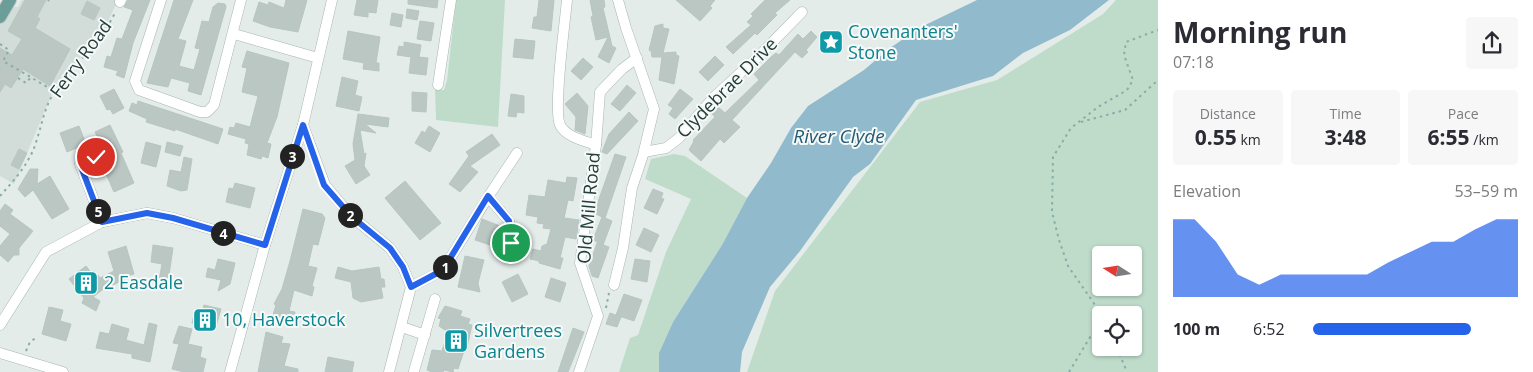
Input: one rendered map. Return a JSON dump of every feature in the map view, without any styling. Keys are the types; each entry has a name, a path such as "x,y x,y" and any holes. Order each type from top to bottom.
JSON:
{"main road":[{"path":"0,15 10,0"}],"street":[{"path":"162,0 135,81 139,90 200,112 212,109 234,34 241,0"},
{"path":"230,372 265,245 303,125 332,0"},
{"path":"438,85 450,0"},
{"name":"Old Mill Road","path":"567,0 559,88 559,124 566,133 596,145 580,263 598,316 579,372"},
{"path":"614,285 623,248 632,188 644,152 654,109 618,0"},
{"name":"Clydebrae Drive","path":"644,152 666,148 679,138 713,98 760,55 802,12"},
{"path":"234,34 318,58"},
{"path":"596,145 600,92 622,69 637,58"},
{"path":"303,125 324,185 351,216 390,248 403,267 411,287 389,372"},
{"path":"411,287 443,270 488,196 517,153"},
{"path":"96,157 80,164 102,222"},
{"path":"488,196 509,221 511,250"},
{"path":"0,325 46,252 102,222 147,213 173,218 265,245"},
{"path":"414,371 435,299"},
{"path":"402,327 425,335"},
{"path":"0,353 63,372"}],"path":[{"name":"Ferry Road","path":"0,196 24,167 37,140 42,118 56,92 106,32 120,1"},
{"path":"1096,306 1068,266 1052,212 1053,157 1071,128 1098,107 1127,90 1133,80 1124,54 1126,42 1158,30"},
{"path":"0,44 9,50 3,61 56,92"},
{"path":"18,78 26,83 31,77"},
{"path":"1079,122 1125,110 1158,80"},
{"path":"606,310 610,285 614,285"},
{"path":"1069,372 1092,334"},
{"path":"22,360 30,342 37,337"},
{"path":"1120,356 1127,372"}],"shaded area":[{"path":"22,0 118,0 105,28 54,89 14,184 0,176 0,6 18,7"}],"green space":[{"path":"456,0 505,0 498,127 436,120 435,90 444,90 447,80"},
{"path":"1116,0 1158,0 1158,372 747,372 775,291 920,102 997,80 1103,14"},
{"path":"674,154 685,156 747,198 722,245 673,322 659,353 659,372 619,372 630,338 638,335 666,252 691,199 645,179 651,159"}],"water":[{"name":"River Clyde","path":"977,0 1109,0 1070,30 1023,53 993,76 916,100 870,164 853,177 800,251 770,287 742,352 740,372 659,372 659,353 673,322 722,245 747,198 771,163 791,128 808,106 864,70 890,48 921,27"}],"building":[{"path":"25,0 46,0 37,17 40,19 35,28 70,49 50,86 23,69 11,88 5,84 0,92 0,48 12,55 22,39 8,31"},
{"path":"128,0 150,0 133,43 124,78 116,75 118,71 104,67 107,56 111,57 117,38 122,39 133,10 124,7"},
{"path":"174,0 193,0 178,39 186,41 179,66 194,70 200,49 195,48 202,21 209,22 213,7 218,3 225,4 226,7 201,95 188,91 190,83 171,78 168,87 147,83"},
{"path":"286,0 307,0 298,32 270,27 253,21 259,2 268,5 269,2 284,8"},
{"path":"357,0 378,0 376,13 368,12 368,17 354,15"},
{"path":"408,0 438,0 437,8 408,4"},
{"path":"539,0 554,0 551,31 532,28 534,17 537,17"},
{"path":"590,0 604,0 605,7 603,8 612,46 616,48 609,63 598,57 608,37 596,40 591,17 593,16"},
{"path":"676,0 715,0 710,6 712,8 700,21"},
{"path":"765,0 790,0 775,13 777,15 757,35 755,33 733,54 726,47 751,25 747,22 753,16 751,14"},
{"path":"87,1 100,8 94,20 81,14"},
{"path":"407,9 419,11 417,20 406,18"},
{"path":"392,13 403,15 401,27 390,25"},
{"path":"420,21 434,23 431,41 417,39"},
{"path":"663,24 663,28 669,29 663,53 676,52 676,55 679,56 674,84 659,80 662,57 652,57 649,50 655,26"},
{"path":"348,31 380,37 376,63 379,63 379,71 363,69 364,63 343,59"},
{"path":"811,31 817,37 806,50 808,52 802,58 795,52 732,120 740,127 724,143 720,139 701,161 689,150 693,140 715,117 710,112 716,105 725,113 759,80 754,74 771,57 776,53 779,55 798,34 803,39"},
{"path":"515,39 535,41 533,59 513,57"},
{"path":"404,42 421,45 419,57 428,58 426,75 409,73 411,57 397,55 399,46 404,47"},
{"path":"247,51 289,63 277,117 267,143 271,144 268,158 262,156 261,159 247,155 249,144 245,143 246,139 228,134 230,127 234,128 236,123 250,127 258,96 242,92 247,68 242,67"},
{"path":"715,56 724,65 708,81 699,72"},
{"path":"583,58 593,67 581,80 571,71"},
{"path":"342,77 358,81 355,95 362,97 359,111 336,106"},
{"path":"627,85 636,93 620,111 611,104"},
{"path":"114,89 124,108 113,114 110,109 107,110 100,96"},
{"path":"680,89 693,99 675,119 669,114 673,108 668,105"},
{"path":"412,92 427,93 426,112 412,111"},
{"path":"577,93 588,106 585,134 575,130 576,117 565,104"},
{"path":"511,94 524,96 524,113 517,112 516,117 508,116"},
{"path":"138,101 223,129 218,144 175,129 175,131 146,122 147,119 129,111 132,103 137,105"},
{"path":"629,112 638,121 607,154 602,152 609,134"},
{"path":"358,114 389,118 388,127 365,124 376,133 360,130 364,154 366,153 364,166 370,175 356,184 345,166 355,160 353,144"},
{"path":"110,125 123,152 121,153 134,183 114,192 103,167 111,164 95,132"},
{"path":"79,126 86,144 67,152 60,133"},
{"path":"429,126 440,133 430,152 415,143 422,131 425,133"},
{"path":"492,134 500,145 470,166 478,172 460,192 449,184 469,156 466,152"},
{"path":"146,142 161,146 156,167 141,163"},
{"path":"167,142 183,146 180,156 165,152"},
{"path":"19,149 27,153 19,169 11,165"},
{"path":"615,154 626,157 605,218 612,221 603,245 593,240 602,217 594,213"},
{"path":"184,157 192,159 187,190 181,191 167,186 170,170 181,172"},
{"path":"30,169 38,169 37,184 50,176 69,209 52,219 33,190 25,197 18,189"},
{"path":"567,177 577,178 573,201 568,200 564,218 579,220 576,239 565,237 560,258 563,258 560,269 530,259 533,249 541,251 542,246 547,244 551,229 543,228 544,224 537,223 538,217 526,215 529,195 545,197 548,180 566,183"},
{"path":"405,181 441,223 420,240 385,198"},
{"path":"235,183 255,188 250,208 226,202 229,188 233,189"},
{"path":"653,189 663,193 661,198 664,199 657,214 644,208"},
{"path":"5,204 13,210 10,214 33,231 19,248 19,255 14,255 8,262 0,255 0,246 10,234 0,226 0,211"},
{"path":"303,209 322,214 325,218 318,245 313,244 308,266 317,268 312,286 314,287 312,296 294,290 289,311 295,312 294,320 273,315 276,305 274,304 282,289"},
{"path":"482,219 500,226 493,246 475,240"},
{"path":"644,228 659,235 651,252 636,245"},
{"path":"597,243 609,247 598,278 592,276 589,266"},
{"path":"153,245 173,248 168,282 159,280 162,264 151,262"},
{"path":"126,246 134,274 120,278 121,281 111,286 110,284 93,297 100,301 96,311 82,303 84,298 69,279 86,266 95,278 97,274 100,278 114,271 108,252"},
{"path":"465,256 484,260 478,283 480,292 458,287"},
{"path":"218,259 235,263 230,284 218,291 221,280 206,277 208,268 215,270"},
{"path":"635,259 650,261 647,282 631,279"},
{"path":"338,267 352,271 379,267 381,279 384,279 385,287 381,287 383,298 361,302 353,298 351,282 335,278"},
{"path":"518,274 528,294 512,302 502,282"},
{"path":"551,278 566,283 560,302 545,297"},
{"path":"624,294 642,300 634,321 616,315"},
{"name":"10, Haverstock","path":"204,305 221,309 215,330 192,323 194,315 201,317"},
{"name":"Silvertrees Gardens","path":"445,306 462,311 460,316 470,319 468,324 472,325 466,352 464,351 458,369 454,368 453,372 444,370 443,372 432,372 427,370 432,350 442,351 448,332 439,326 441,319 438,318"},
{"path":"49,307 63,310 60,321 71,324 66,341 42,334"},
{"path":"610,313 621,317 617,327 606,324"},
{"path":"149,323 157,325 150,362 132,358 132,354 96,348 100,332 109,334 112,324 129,329 126,340 144,345"},
{"path":"179,326 192,329 188,344 202,347 200,357 206,359 203,372 184,372 172,369 179,344 173,343"},
{"path":"573,328 584,332 568,372 558,372"},
{"path":"266,332 283,337 281,343 290,344 284,366 298,369 298,372 258,372"},
{"path":"328,357 354,362 352,372 325,372"}],"place":[{"name":"Covenanters' Stone","path":"831,42"},
{"name":"2 Easdale","path":"86,283"},
{"name":"10, Haverstock","path":"205,320"},
{"name":"Silvertrees Gardens","path":"456,341"}],"route":[{"path":"96,157 80,164 102,222 147,213 173,218 265,245 303,125 324,185 351,216 390,248 403,267 411,287 443,270 488,196 509,221 511,243"}]}
